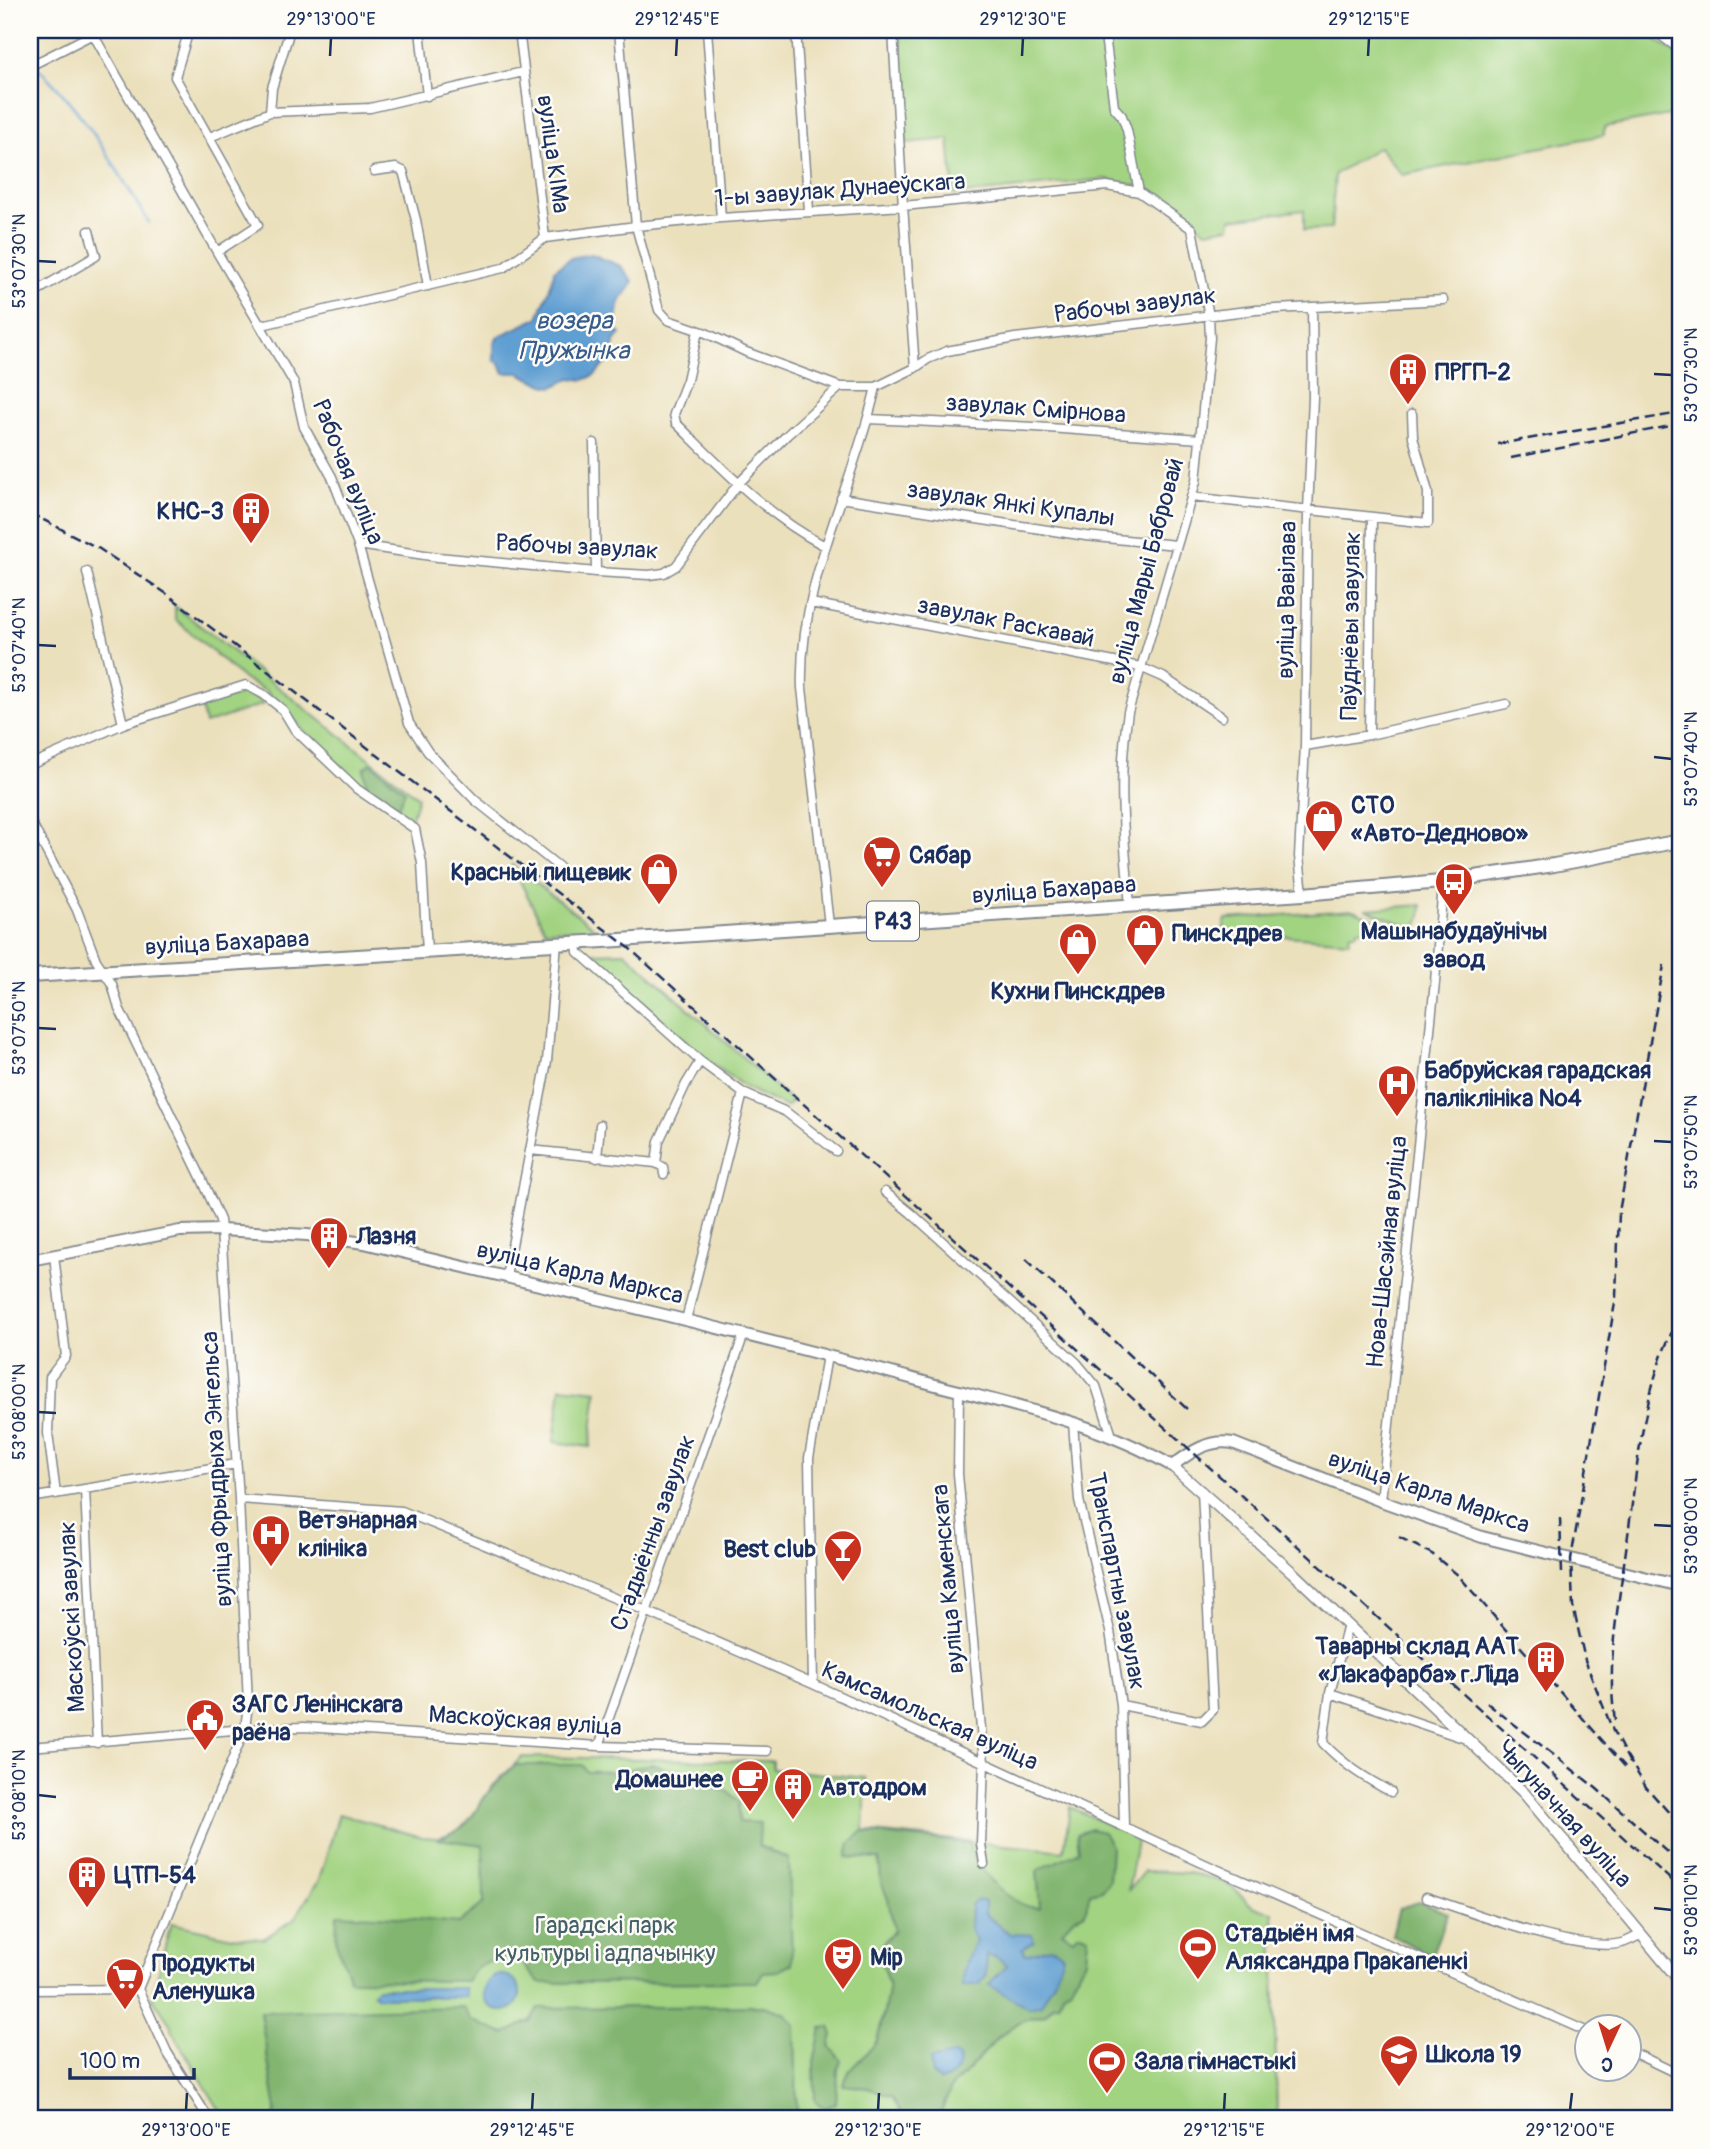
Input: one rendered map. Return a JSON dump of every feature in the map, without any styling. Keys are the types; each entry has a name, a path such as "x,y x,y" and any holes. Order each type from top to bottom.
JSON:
{"main road":[{"name":"вуліца Бахарава","path":"30,976 1303,894 1441,882 1554,865 1680,841"},
{"name":"вуліца Карла Маркса","path":"30,1260 180,1231 221,1230 307,1235 364,1243 744,1334 1073,1423 1143,1449 1171,1465 1203,1445 1225,1442 1244,1446 1381,1501 1482,1537 1680,1586"}],"street":[{"path":"189,30 175,77 258,225 217,253"},
{"path":"270,112 272,88 290,30"},
{"path":"420,30 427,96"},
{"name":"вуліца КІМа","path":"262,325 503,268 545,238 519,30"},
{"name":"Рабочы завулак","path":"619,30 636,226 659,310 667,320 840,387 876,387 947,351 982,343 1256,310 1443,300"},
{"path":"707,30 721,218"},
{"path":"796,30 809,211"},
{"path":"893,30 915,368"},
{"path":"1100,30 1105,34 1114,107 1122,116 1127,130 1139,192"},
{"path":"1654,30 1680,50"},
{"path":"30,66 93,32"},
{"name":"Рабочая вуліца","path":"93,32 217,253 294,383 304,427 332,477 358,545 409,723 428,752 475,800 559,867"},
{"path":"210,137 270,112 370,108 523,72"},
{"path":"374,171 396,168 403,171 416,220 428,286"},
{"name":"1-ы завулак Дунаеўскага","path":"545,238 721,218 903,206 1107,186 1139,192"},
{"name":"вуліца Марыі Бабровай","path":"1130,906 1121,803 1122,753 1128,712 1140,667 1196,481 1210,338 1209,316 1192,229 1139,192"},
{"path":"30,295 96,256 89,231"},
{"name":"вуліца Вавілава","path":"1303,894 1299,856 1313,397 1311,307"},
{"path":"698,331 687,380 674,414 676,423 738,484 798,532 825,546"},
{"name":"Рабочы завулак","path":"358,545 438,557 596,572 649,575 664,573 676,566 738,484 840,387"},
{"path":"829,925 801,662 804,631 825,546 869,419 876,387"},
{"name":"Паўднёвы завулак","path":"1191,497 1427,523 1429,492 1413,437 1412,414"},
{"name":"завулак Смірнова","path":"869,419 1200,439"},
{"path":"594,443 596,572"},
{"name":"завулак Янкі Купалы","path":"841,498 1086,536 1176,545"},
{"name":"Паўднёвы завулак","path":"1369,736 1372,518"},
{"path":"87,572 123,724"},
{"name":"завулак Раскавай","path":"811,603 1140,667 1163,677 1222,717"},
{"path":"30,765 123,724 246,685 283,710 295,730 357,789 415,829 422,863 427,952"},
{"path":"1304,747 1369,736 1506,704"},
{"name":"вуліца Фрыдрыха Энгельса","path":"30,820 77,910 102,971 112,984 119,1008 200,1175 221,1230 239,1499 248,1704 245,1729 138,1989"},
{"name":"Нова-Шасэйная вуліца","path":"1381,1501 1435,982 1441,882"},
{"path":"577,942 578,952 700,1061 744,1093 786,1112 836,1152"},
{"path":"506,1278 547,1061 557,943"},
{"path":"656,1163 659,1141 685,1084 700,1061"},
{"path":"686,1320 744,1093"},
{"path":"597,1158 600,1125"},
{"path":"530,1150 656,1163 663,1167 664,1174"},
{"path":"885,1192 1077,1363 1096,1386 1112,1436"},
{"name":"Маскоўскі завулак","path":"54,1255 66,1356 50,1377 48,1433 56,1494"},
{"name":"Стадыённы завулак","path":"599,1746 744,1334"},
{"path":"813,1684 809,1458 827,1356"},
{"name":"вуліца Каменскага","path":"959,1392 958,1474 984,1762 981,1844 984,1864"},
{"name":"Транспартны завулак","path":"1073,1423 1079,1500 1110,1631 1121,1705 1124,1825"},
{"path":"30,1498 236,1464"},
{"name":"вуліца Карла Маркса","path":"1171,1465 1202,1491"},
{"name":"Маскоўскі завулак","path":"85,1489 97,1742"},
{"name":"Транспартны завулак","path":"1121,1705 1202,1721 1213,1710 1202,1491"},
{"name":"Чыгуначная вуліца","path":"1202,1491 1348,1625 1524,1793 1680,1981"},
{"name":"Камсамольская вуліца","path":"239,1499 402,1511 646,1611 813,1684 1209,1866 1574,2026"},
{"path":"1348,1625 1330,1693 1323,1743 1351,1769 1391,1792"},
{"name":"Чыгуначная вуліца","path":"1330,1693 1469,1740"},
{"name":"Маскоўская вуліца","path":"30,1747 245,1729 317,1728 599,1746 768,1751"},
{"path":"1426,1898 1521,1928 1584,1944 1621,1943 1642,1934"},
{"path":"30,1990 138,1989 167,2052 209,2119"},
{"path":"1644,2058 1680,2075"}],"green space":[{"path":"900,30 1642,30 1680,56 1680,113 1604,127 1604,135 1402,175 1379,147 1335,174 1331,229 1304,230 1304,210 1231,219 1230,227 1206,231 1148,188 1105,179 954,195 949,139 906,143"},
{"path":"175,606 418,797 411,820 359,785 266,691 245,680 175,619"},
{"path":"246,692 264,704 205,724 201,706"},
{"path":"371,763 405,791 398,807 367,787 364,769"},
{"path":"511,864 596,929 545,930"},
{"path":"1422,905 1416,929 1365,909"},
{"path":"1353,910 1408,933 1358,929 1356,933 1350,933 1349,941 1223,931 1226,919"},
{"path":"625,952 792,1101 786,1107 746,1088 705,1058 593,959 592,953"},
{"path":"561,1387 597,1391 590,1447 554,1442"},
{"name":"Гарадскі парк культуры і адпачынку","path":"522,1757 773,1761 773,1769 866,1778 864,1831 1064,1851 1070,1807 1130,1834 1137,1841 1128,1891 1144,1871 1197,1874 1226,1884 1255,1907 1273,1912 1277,2119 225,2119 152,1997 171,1923 232,1937 263,1939 294,1919 319,1880 339,1814 422,1837 437,1838 457,1831 469,1820 491,1788"},
{"path":"652,1764 728,1791 739,1802 739,1822 760,1823 759,1846 789,1859 792,1964 778,1971 763,1972 757,1982 539,1983 518,1958 488,1961 476,1969 466,1981 350,1980 336,1942 337,1914 459,1923 484,1903 483,1845 437,1839 459,1829 471,1819 492,1788 516,1765 582,1765 587,1772 622,1771"},
{"path":"1091,1829 1103,1832 1111,1846 1109,1881 1102,1890 1090,1893 1085,1913 1074,1918 1062,1931 1073,1938 1078,1933 1088,1937 1086,1961 1072,1987 1064,1992 1058,2004 1054,2004 1045,2014 1021,2021 1000,2036 951,2088 938,2119 905,2119 892,2097 868,2088 843,2085 848,2073 876,2042 888,1987 879,1955 882,1945 894,1930 888,1899 881,1882 879,1859 847,1857 850,1843 862,1832 969,1843 979,1864 996,1886 1018,1902 1040,1908 1037,1871 1079,1850 1077,1834"},
{"path":"1419,1902 1448,1913 1431,1956 1392,1935 1399,1908"},
{"path":"764,2006 785,2013 795,2025 797,2119 274,2119 276,2110 260,2012 463,2007 471,2020 504,2034 530,2021 538,2008"},
{"path":"830,2027 833,2035 830,2046 841,2060 836,2104 824,2108 815,2101 814,2063 821,2028"}],"water":[{"name":"возера Пружынка","path":"591,254 621,266 633,281 619,307 616,330 621,334 614,341 613,355 595,375 584,380 571,378 553,387 519,373 504,373 500,364 494,360 497,337 538,318 554,270 571,258"},
{"path":"978,1900 985,1902 985,1914 1010,1934 1032,1935 1034,1941 1022,1948 1025,1954 1049,1948 1063,1956 1041,2005 1029,2008 989,1985 1007,1966 999,1958 987,1954 986,1975 980,1984 963,1986 966,1962 976,1941 970,1929 971,1905"},
{"path":"502,1975 515,1980 520,1993 515,2006 502,2011 489,2006 484,1993 489,1980"},
{"path":"377,1988 465,1988 466,1997 377,1997 373,1993"},
{"path":"953,2055 959,2057 960,2065 949,2079 940,2081 932,2074 930,2060"}],"waterway":[{"path":"30,61 81,117 110,158 149,223"}],"railway":[{"path":"1498,444 1680,413"},
{"path":"1511,458 1680,424"},
{"path":"30,513 98,548 167,594 628,947 1680,1888"},
{"path":"1630,1763 1613,1731 1585,1660 1573,1606 1571,1559 1616,1297 1619,1212 1664,965"},
{"path":"1026,1259 1187,1409"},
{"path":"1615,1720 1613,1645 1641,1440 1659,1364 1680,1314"},
{"path":"1560,1518 1562,1573"},
{"path":"1399,1537 1432,1554 1458,1575 1628,1770"},
{"path":"1487,1703 1596,1788 1680,1864"},
{"path":"1627,1756 1646,1787 1680,1825"}],"place":[{"name":"ПРГП-2","path":"1408,406"},
{"name":"КНС-3","path":"251,545"},
{"name":"СТО «Авто-Дедново»","path":"1324,853"},
{"name":"Сябар","path":"882,889"},
{"name":"Красный пищевик","path":"659,906"},
{"name":"Машынабудаўнічы завод","path":"1454,916"},
{"name":"Пинскдрев","path":"1145,967"},
{"name":"Кухни Пинскдрев","path":"1078,976"},
{"name":"Бабруйская гарадская паліклініка №4","path":"1397,1118"},
{"name":"Лазня","path":"329,1270"},
{"name":"Ветэнарная клініка","path":"271,1568"},
{"name":"Best club","path":"843,1583"},
{"name":"Таварны склад ААТ «Лакафарба» г.Ліда","path":"1546,1694"},
{"name":"ЗАГС Ленінскага раёна","path":"205,1752"},
{"name":"Домашнее","path":"750,1813"},
{"name":"Автодром","path":"793,1821"},
{"name":"ЦТП-54","path":"87,1909"},
{"name":"Стадыён імя Аляксандра Пракапенкі","path":"1198,1981"},
{"name":"Мір","path":"843,1991"},
{"name":"Продукты Аленушка","path":"125,2011"},
{"name":"Школа 19","path":"1399,2088"},
{"name":"Зала гімнастыкі","path":"1107,2095"}]}
